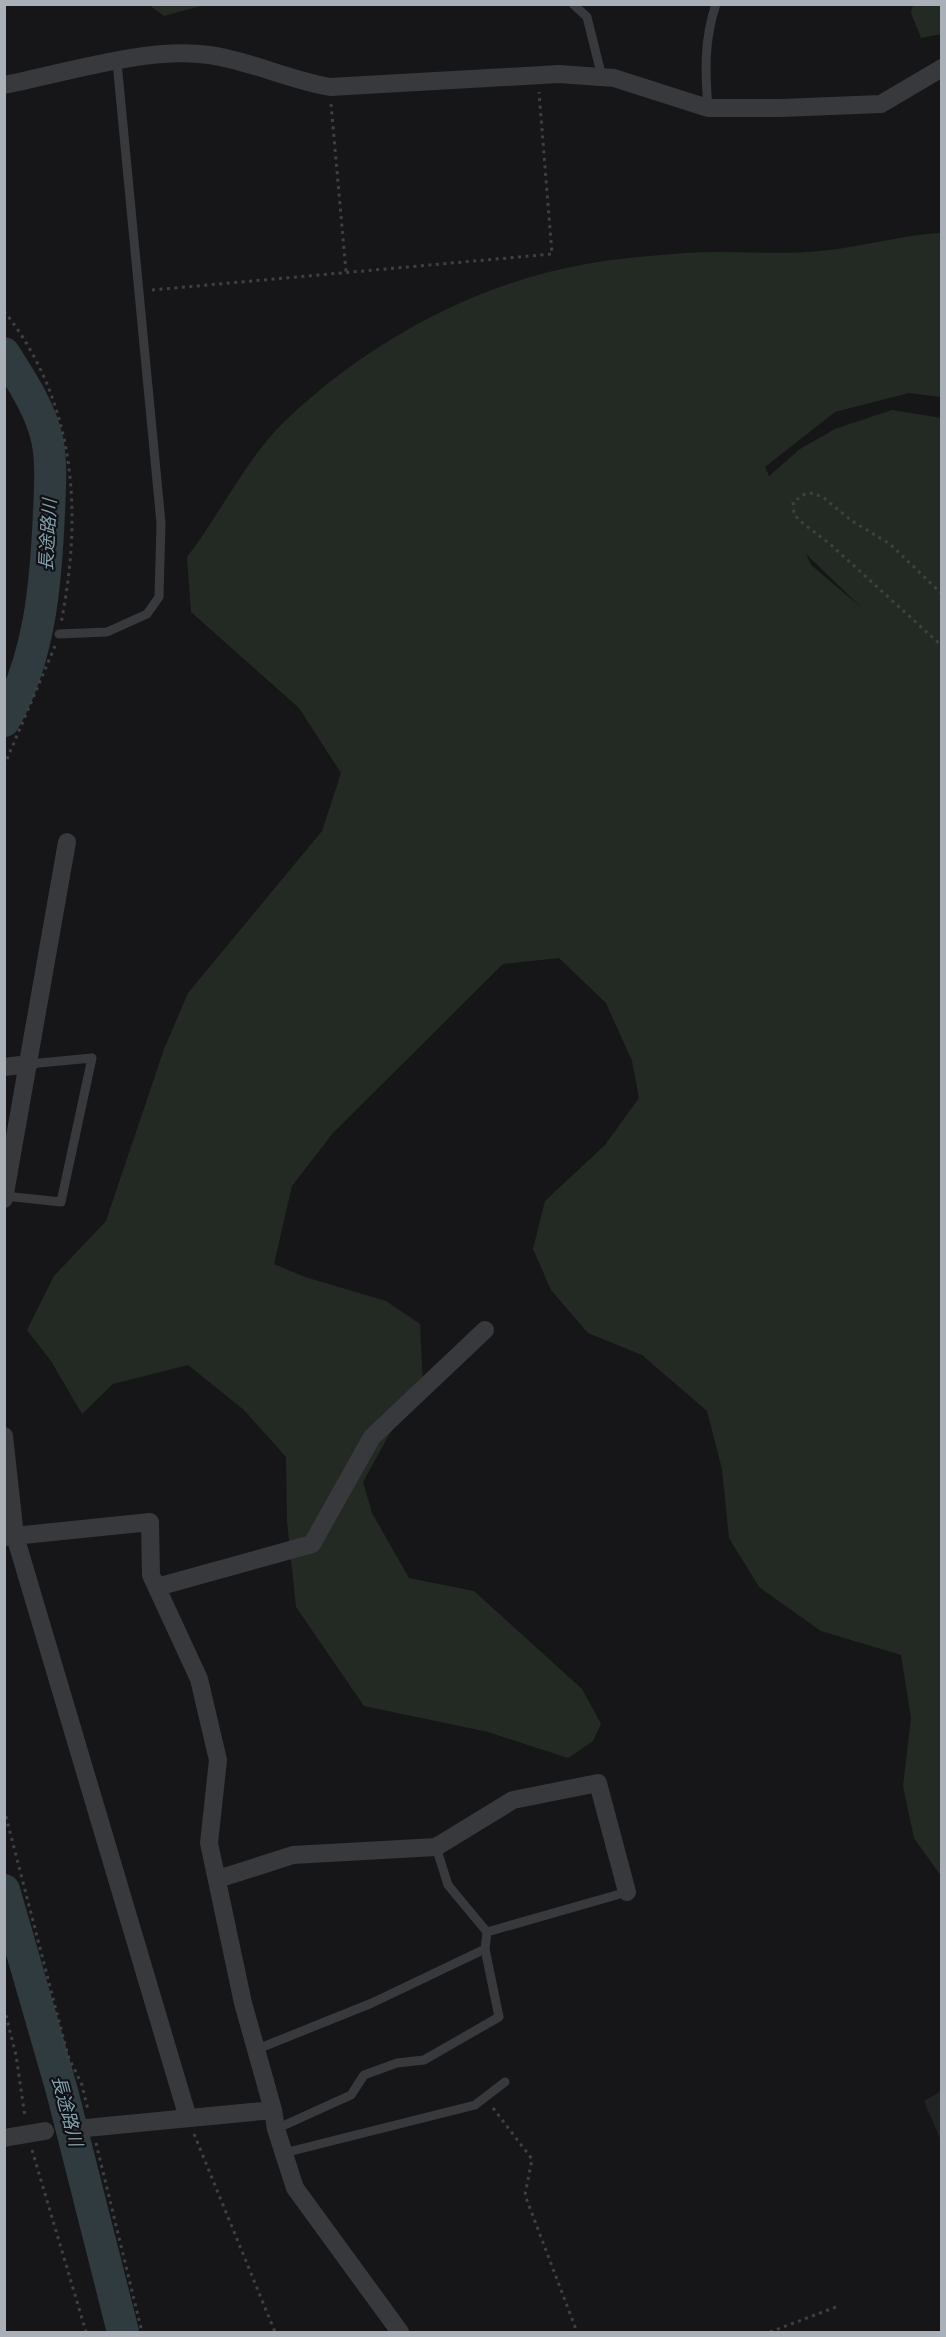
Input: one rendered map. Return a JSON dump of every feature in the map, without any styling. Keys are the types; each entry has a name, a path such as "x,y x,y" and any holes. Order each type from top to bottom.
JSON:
{"street":[{"path":"4,85 171,53 212,55 301,82 330,87 538,75 614,78 708,108 881,104 942,68"},
{"path":"5,1198 67,842"},
{"path":"4,1067 29,1064"},
{"path":"157,1587 312,1544 372,1437 485,1330"},
{"path":"4,1436 10,1537 188,2118"},
{"path":"10,1537 150,1522 151,1575 199,1679 218,1760 209,1843 255,2050 276,2128 296,2188 400,2332"},
{"path":"218,1879 293,1855 436,1847 513,1800 598,1783 627,1892"},
{"path":"89,2127 273,2110"},
{"path":"4,2138 36,2133"}],"lane":[{"path":"573,4 587,18 602,77"},
{"path":"708,108 704,60 710,22 716,4"},
{"path":"59,634 107,632 147,614 159,597 161,523 117,62"},
{"path":"5,1198 61,1202 92,1058 29,1064"},
{"path":"276,2128 351,2096 364,2075 397,2063 424,2060 499,2017 485,1949 487,1932 448,1885 436,1847"},
{"path":"487,1932 627,1892"},
{"path":"255,2050 372,2003 485,1949"},
{"path":"284,2153 475,2104 505,2082"}],"path":[{"path":"138,291 552,254 538,75"},
{"path":"330,87 346,272"},
{"path":"4,311 40,366 53,394 64,436 71,483 72,542 59,634 30,709 4,766"},
{"path":"942,594 890,544 864,529 825,498 813,493 805,494 793,502 794,514 800,521 830,544 942,646"},
{"path":"4,1809 68,2056 82,2085 89,2127 142,2332"},
{"path":"4,2008 86,2332"},
{"path":"485,2097 532,2159 525,2195 578,2332"},
{"path":"188,2118 275,2332"},
{"path":"770,2332 836,2307"}],"shaded area":[{"path":"149,5 204,5 164,16"},
{"path":"913,5 941,5 941,34 921,38 911,13"},
{"path":"941,233 941,397 909,393 835,412 765,467 769,476 800,449 835,429 892,410 941,418 941,1876 914,1838 903,1786 911,1718 901,1655 821,1631 759,1587 729,1538 722,1469 707,1411 642,1355 588,1333 551,1290 533,1249 545,1201 605,1145 639,1098 632,1061 606,1003 559,958 503,964 333,1133 292,1186 274,1264 305,1277 386,1301 420,1324 423,1384 389,1435 363,1482 372,1513 409,1578 474,1591 582,1689 601,1724 593,1741 568,1758 488,1732 364,1706 296,1607 287,1521 286,1457 244,1410 188,1365 113,1384 82,1414 51,1361 27,1330 54,1276 106,1221 164,1049 188,993 322,831 341,773 299,708 191,612 187,557 245,470 271,436 317,393 386,342 463,302 544,273 635,257 703,252 812,252","holes":["806,554 863,609 811,565"]},
{"path":"941,2091 941,2141 924,2101"}],"waterway":[{"name":"長途路川","path":"4,353 40,416 50,457 48,539 39,619 26,672 4,721"},
{"name":"長途路川","path":"4,1890 62,2091 123,2332"}]}
